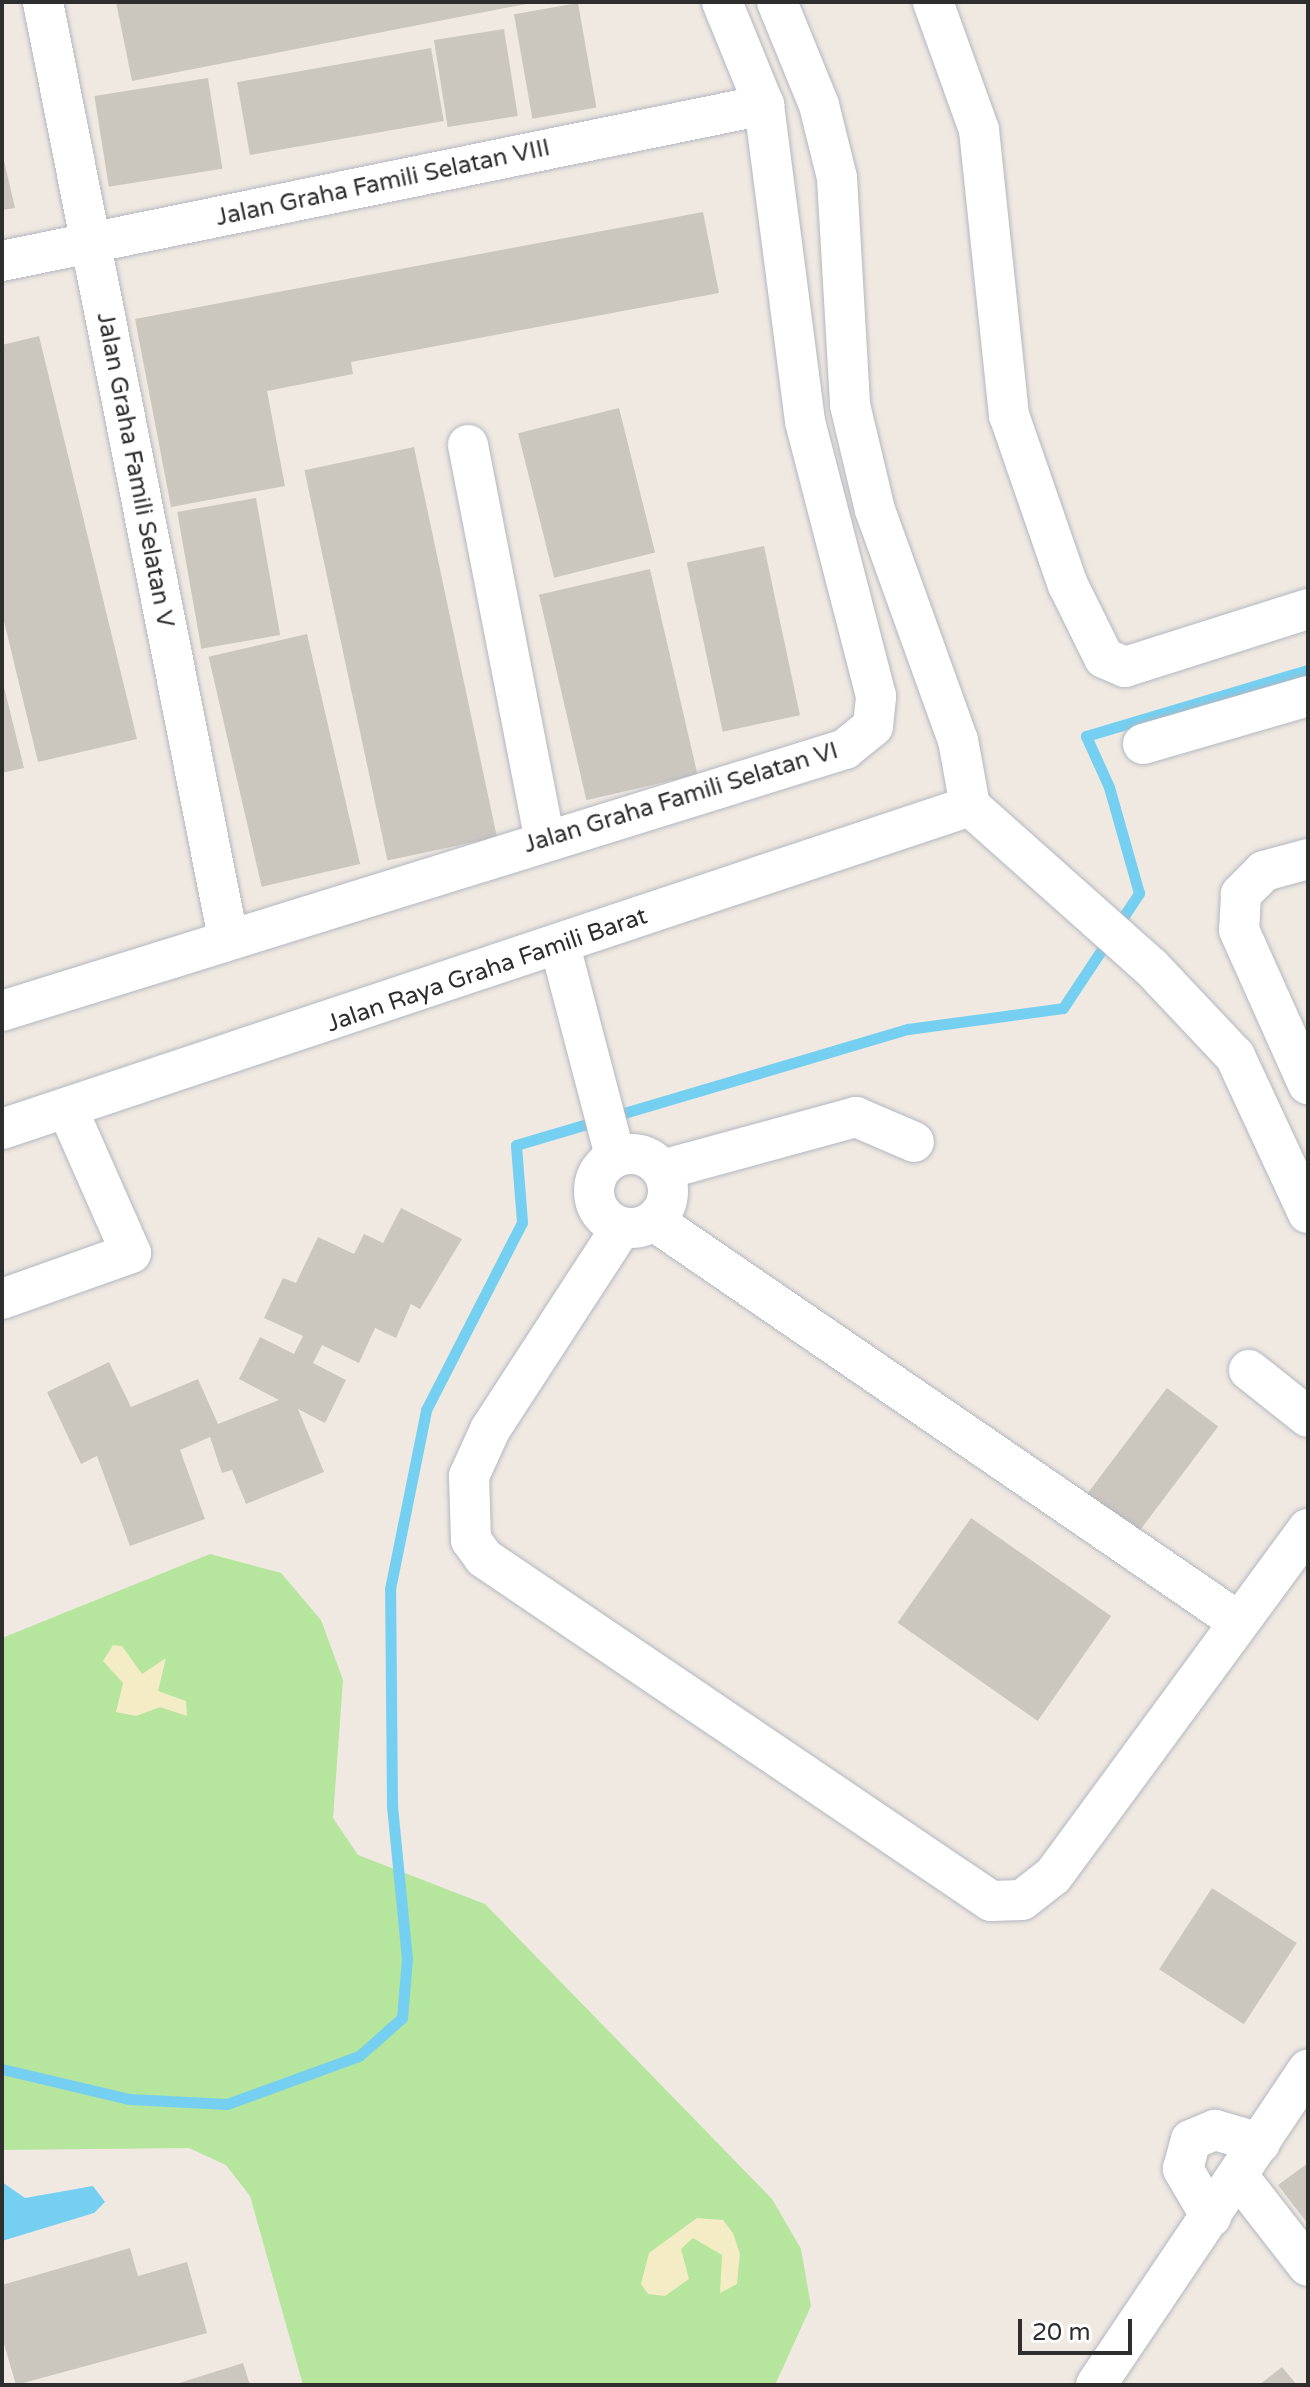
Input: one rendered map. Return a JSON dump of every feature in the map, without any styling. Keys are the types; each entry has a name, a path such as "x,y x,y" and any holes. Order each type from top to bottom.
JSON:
{"street":[{"name":"Jalan Graha Famili Selatan VI","path":"2,1011 228,938 845,749 877,716 805,421 764,105 722,2"},
{"path":"777,2 819,105 837,178 850,405 868,480 958,740 970,806 1151,967 1235,1056 1308,1213"},
{"path":"933,2 979,130 1009,415 1068,585 1104,658 1125,667 1308,609"},
{"name":"Jalan Graha Famili Selatan V","path":"50,4 91,243 228,938"},
{"name":"Jalan Graha Famili Selatan VIII","path":"2,261 764,105"},
{"path":"468,445 545,840"},
{"path":"1143,744 1308,696"},
{"name":"Jalan Raya Graha Famili Barat","path":"2,1129 68,1110 560,946 970,806"},
{"path":"1308,859 1264,871 1241,894 1239,930 1308,1084"},
{"path":"560,946 613,1151"},
{"path":"2,1299 131,1253 68,1110"},
{"path":"662,1170 856,1117 914,1142"},
{"path":"613,1151 649,1158 662,1170 668,1187 637,1224 490,1430 469,1476 471,1540 484,1558 960,1886 991,1901 1022,1900 1053,1876 1308,1529"},
{"path":"613,1151 600,1168 594,1203 637,1224 1249,1609"},
{"path":"1249,1370 1308,1417"},
{"path":"1249,1609 1308,1584"},
{"path":"1096,2385 1308,2070"},
{"path":"1211,2217 1183,2169 1191,2140 1215,2130 1260,2143"},
{"path":"1238,2176 1308,2266"}],"green space":[{"path":"210,1554 281,1573 321,1620 343,1680 333,1818 358,1855 485,1904 772,2199 801,2249 811,2306 775,2385 303,2385 250,2196 226,2165 189,2148 2,2150 2,1638"}],"sand":[{"path":"113,1645 122,1646 142,1674 166,1658 158,1691 186,1701 187,1716 160,1707 136,1716 116,1712 123,1683 103,1661"},
{"path":"697,2218 723,2220 733,2233 740,2254 737,2284 720,2293 722,2255 693,2238 681,2249 689,2279 665,2296 648,2294 641,2284 649,2253"}],"water":[{"path":"2,2182 25,2198 93,2186 105,2202 94,2213 2,2241"}],"building":[{"path":"116,2 531,2 531,3 132,81"},
{"path":"578,3 596,107 532,119 514,14"},
{"path":"504,29 518,116 448,127 434,40"},
{"path":"431,48 444,121 250,155 237,82"},
{"path":"208,78 222,169 109,187 94,96"},
{"path":"2,152 15,208 2,210"},
{"path":"703,212 719,293 351,362 353,374 267,391 285,486 171,507 135,319"},
{"path":"39,336 137,739 38,762 2,613 2,345"},
{"path":"619,408 655,553 554,578 518,433"},
{"path":"414,447 497,837 387,861 304,470"},
{"path":"256,498 280,635 201,649 177,512"},
{"path":"764,546 800,715 723,732 687,562"},
{"path":"650,569 697,775 586,800 539,595"},
{"path":"307,634 360,864 262,887 209,657"},
{"path":"2,679 24,768 2,773"},
{"path":"401,1208 462,1239 420,1309 411,1304 396,1338 375,1328 359,1363 322,1345 313,1363 346,1380 325,1423 298,1409 324,1472 246,1504 232,1470 222,1473 210,1437 180,1450 205,1519 130,1546 97,1456 81,1464 47,1392 109,1362 131,1407 198,1379 218,1424 279,1400 239,1379 260,1337 294,1354 303,1336 264,1318 283,1278 296,1283 318,1237 354,1254 364,1234 383,1243"},
{"path":"1167,1388 1218,1427 1137,1534 1086,1495"},
{"path":"971,1518 1111,1616 1038,1721 898,1623"},
{"path":"1212,1888 1297,1943 1244,2024 1159,1969"},
{"path":"1308,2163 1308,2224 1278,2185"},
{"path":"130,2248 138,2276 187,2262 207,2333 16,2385 2,2337 2,2285"},
{"path":"243,2363 250,2385 176,2384"},
{"path":"1282,2367 1297,2385 1259,2385"}],"waterway":[{"path":"2,2069 129,2099 227,2104 359,2056 402,2018 407,1959 392,1806 390,1589 426,1410 522,1222 516,1145 908,1029 1063,1008 1139,893 1109,787 1086,736 1308,670"}]}
